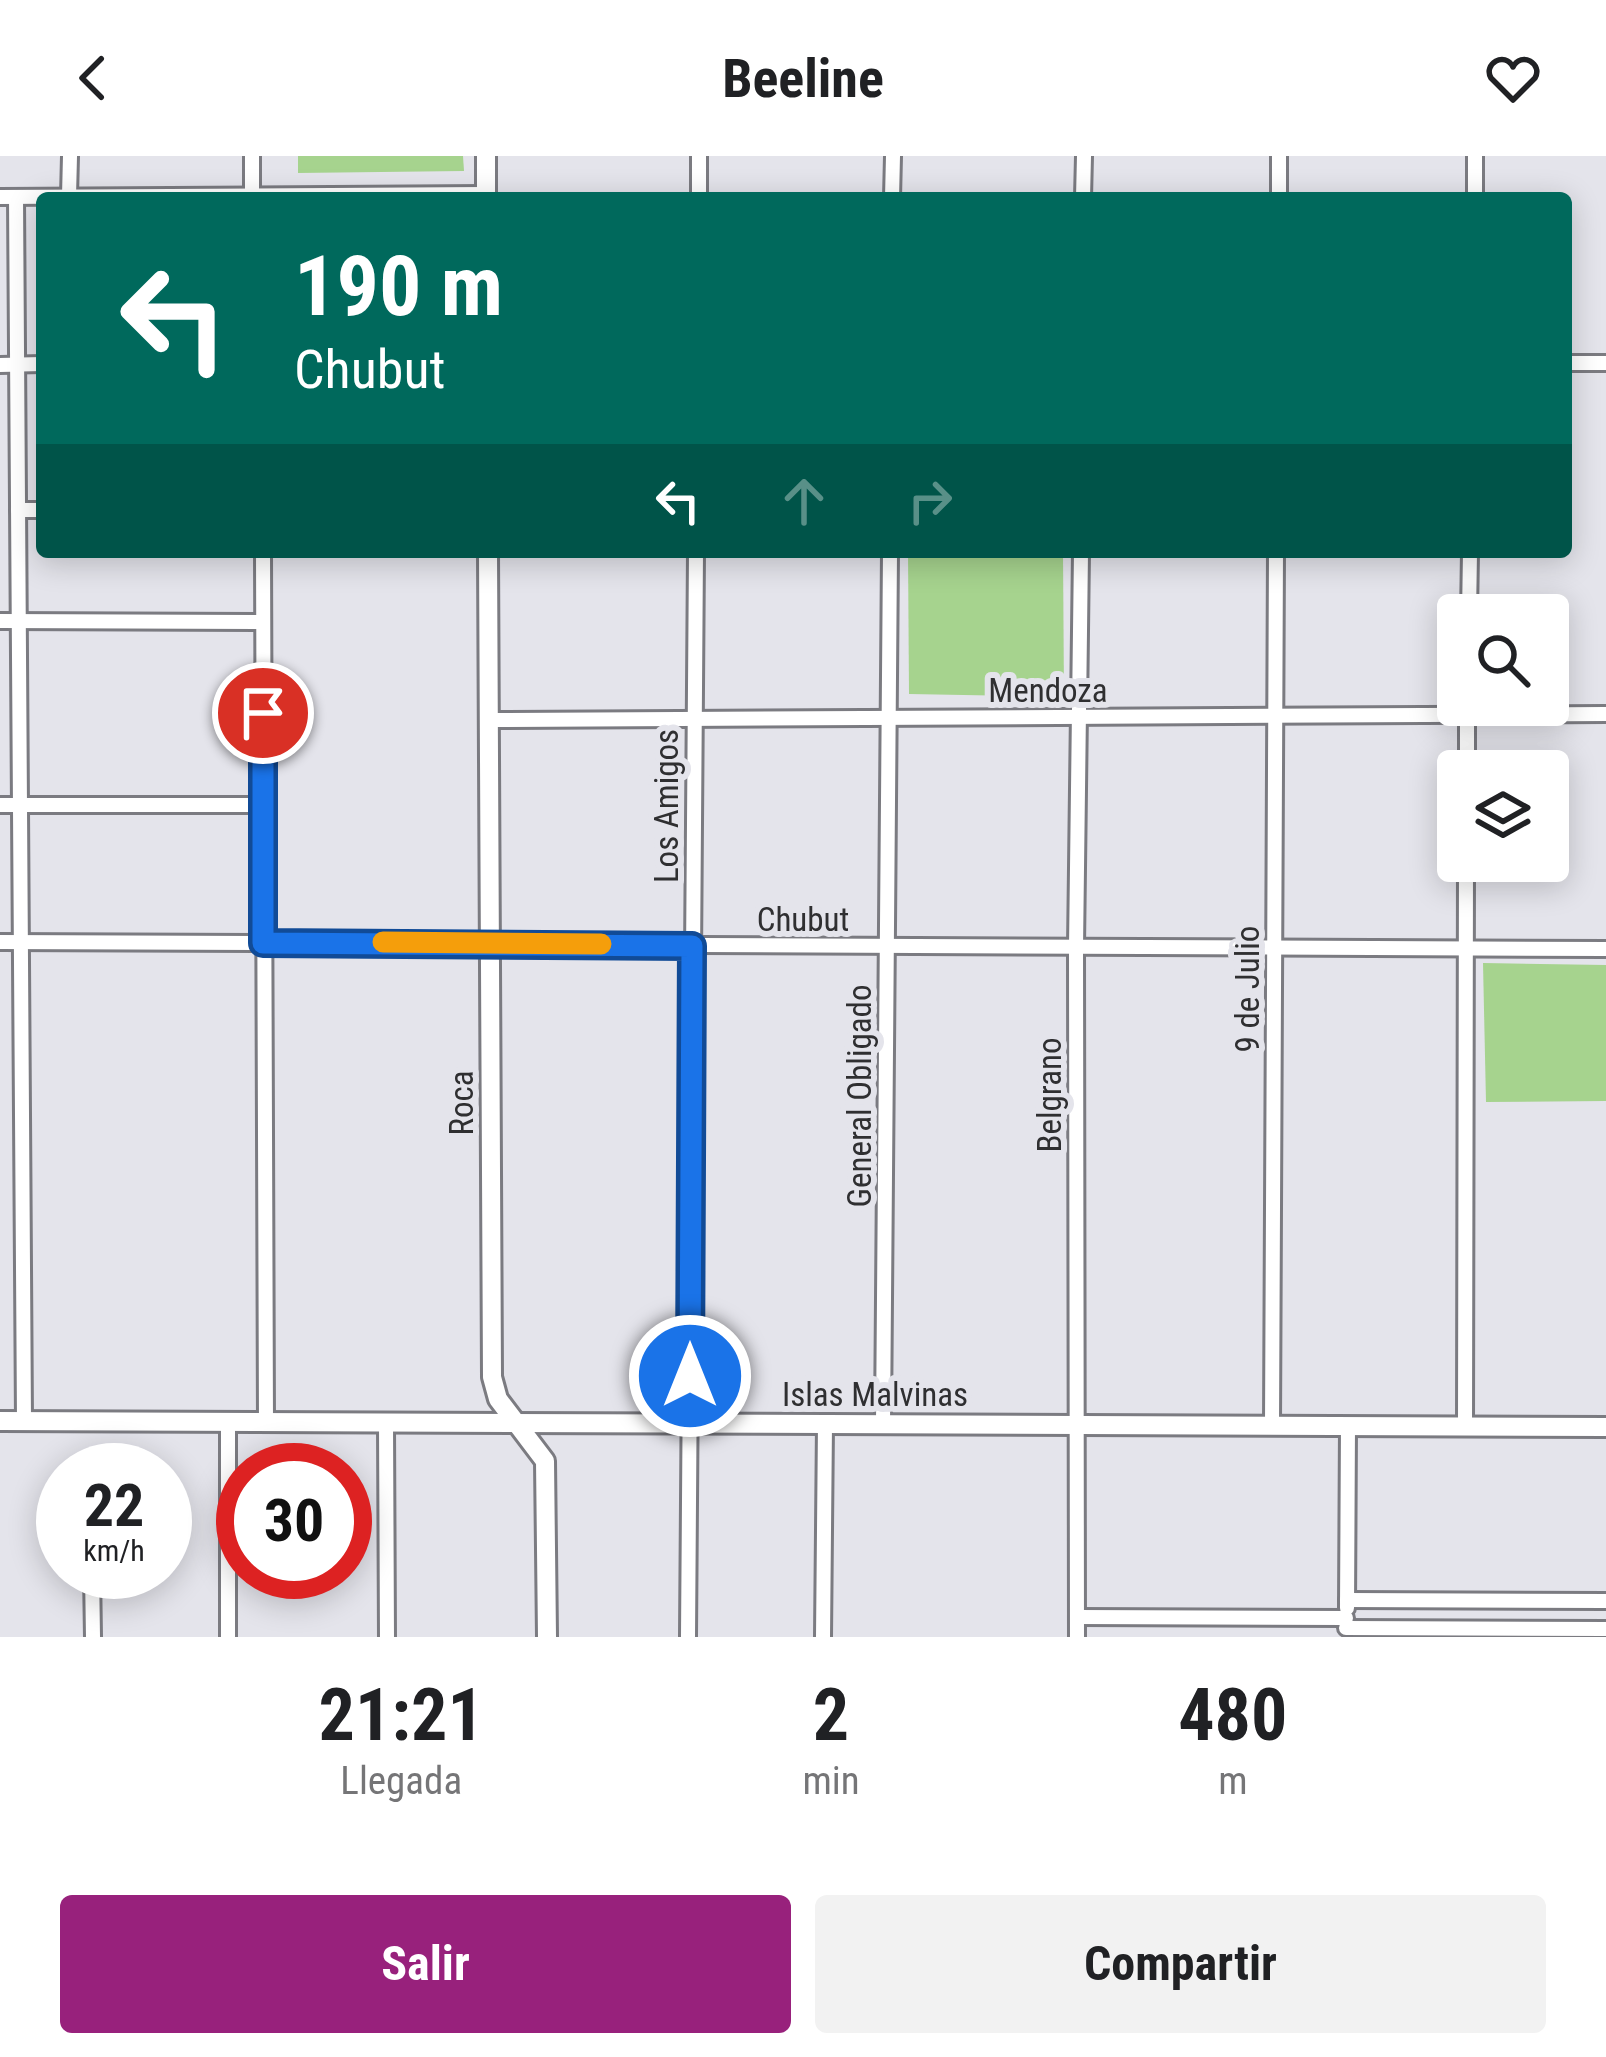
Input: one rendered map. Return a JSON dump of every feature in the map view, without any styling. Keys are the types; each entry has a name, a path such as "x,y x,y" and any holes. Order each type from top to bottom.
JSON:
{"street":[{"path":"69,192 70,156"},
{"path":"252,156 252,192"},
{"path":"486,156 486,192"},
{"path":"699,156 699,192"},
{"path":"892,192 893,156"},
{"path":"1083,192 1084,156"},
{"path":"1279,156 1279,192"},
{"path":"1475,156 1475,192"},
{"path":"8,197 17,364 24,1420"},
{"path":"1572,363 1606,363"},
{"path":"0,364 36,364"},
{"path":"18,510 36,510"},
{"path":"263,558 266,1423"},
{"name":"Roca","path":"488,558 492,1377 498,1399 539,1449 547,1472 547,1637"},
{"name":"Los Amigos","path":"688,1637 696,558"},
{"name":"General Obligado","path":"883,1424 890,558"},
{"name":"Belgrano","path":"1077,1637 1081,558"},
{"name":"9 de Julio","path":"1272,1426 1276,558"},
{"path":"1469,594 1470,558"},
{"path":"0,621 263,622"},
{"name":"Mendoza","path":"489,720 1437,711"},
{"name":"Mendoza","path":"1569,714 1606,715"},
{"path":"0,805 263,805"},
{"path":"1465,1426 1466,882"},
{"name":"Chubut","path":"0,942 1606,949"},
{"name":"Islas Malvinas","path":"0,1421 1606,1427"},
{"path":"228,1423 228,1637"},
{"path":"386,1424 387,1637"},
{"path":"823,1637 825,1424"},
{"path":"1346,1628 1348,1426"},
{"path":"93,1599 94,1637"},
{"path":"1347,1600 1606,1601"},
{"path":"1077,1617 1346,1628 1606,1629"}],"green space":[{"path":"298,156 463,156 464,171 298,173"},
{"path":"908,558 1063,558 1064,697 909,694"},
{"path":"1483,963 1606,965 1606,1101 1486,1102"}],"slow traffic":[{"path":"383,942 601,944"}],"route":[{"path":"263,713 263,943 692,946 690,1376"}]}
